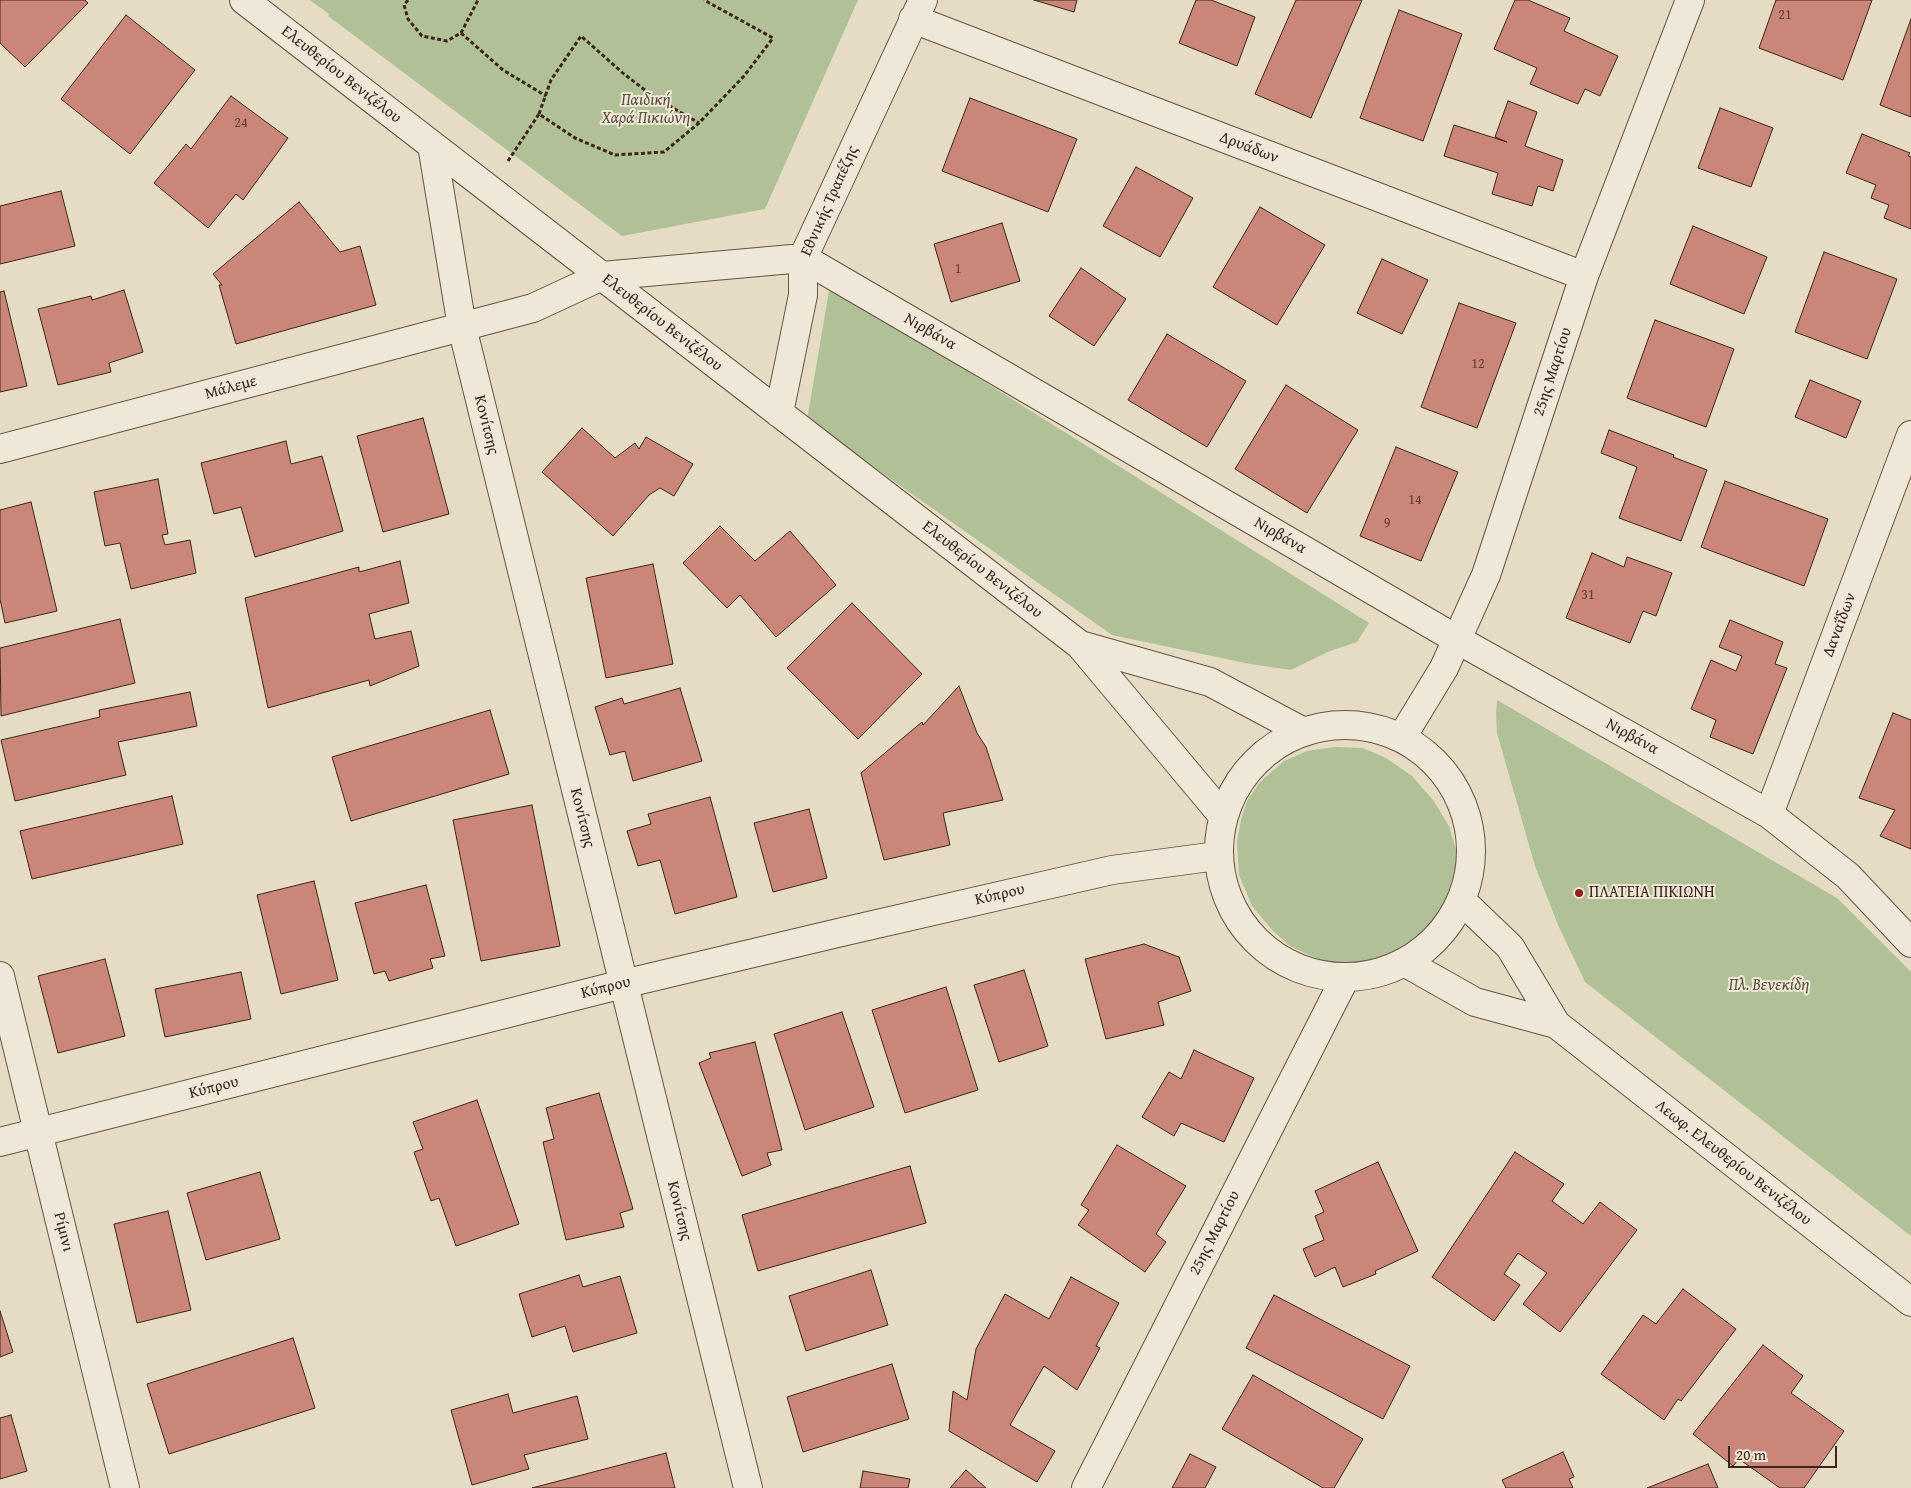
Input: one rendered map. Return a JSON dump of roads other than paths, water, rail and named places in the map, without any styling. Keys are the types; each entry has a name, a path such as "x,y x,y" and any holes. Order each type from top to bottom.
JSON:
{"street":[{"name":"Ελευθερίου Βενιζέλου","path":"244,0 1080,645 1223,816"},
{"name":"25ης Μαρτίου","path":"1402,737 1444,668 1486,575 1584,276 1690,0"},
{"name":"Δρυάδων","path":"918,10 1584,276"},
{"name":"Εθνικής Τραπέζης","path":"779,413 803,295 803,258 918,10"},
{"name":"Κονίτσης","path":"432,145 462,327 748,1488"},
{"path":"602,276 803,258"},
{"name":"Νιρβάνα","path":"803,258 1458,640 1768,814 1848,876 1911,943"},
{"name":"Μάλεμε","path":"0,449 533,308 602,276"},
{"name":"Δαναΐδων","path":"1768,814 1911,435"},
{"name":"Ελευθερίου Βενιζέλου","path":"1080,645 1210,682 1302,731"},
{"path":"1336,724 1370,726 1402,737 1425,752 1444,771 1459,795 1468,820 1472,847 1470,875 1462,901 1440,936 1406,963 1377,974 1345,978 1312,974 1280,960 1254,939 1234,912 1222,880 1217,856 1223,816 1234,788 1252,764 1275,744 1302,731 1336,724"},
{"name":"Κύπρου","path":"0,1142 624,984 1112,870 1217,856"},
{"path":"1462,901 1510,947 1556,1024"},
{"path":"1406,963 1476,1002 1556,1024"},
{"name":"Ρίμινι","path":"0,976 125,1488"},
{"name":"25ης Μαρτίου","path":"1086,1488 1345,978"},
{"name":"Λεωφ. Ελευθερίου Βενιζέλου","path":"1556,1024 1911,1302"}],"place":[{"name":"ΠΛΑΤΕΙΑ ΠΙΚΙΩΝΗ","path":"1579,893"}],"park label":[{"name":"Παιδική Χαρά Πικιώνη","path":"646,110"},
{"name":"Πλ. Βενεκίδη","path":"1769,986"}]}
